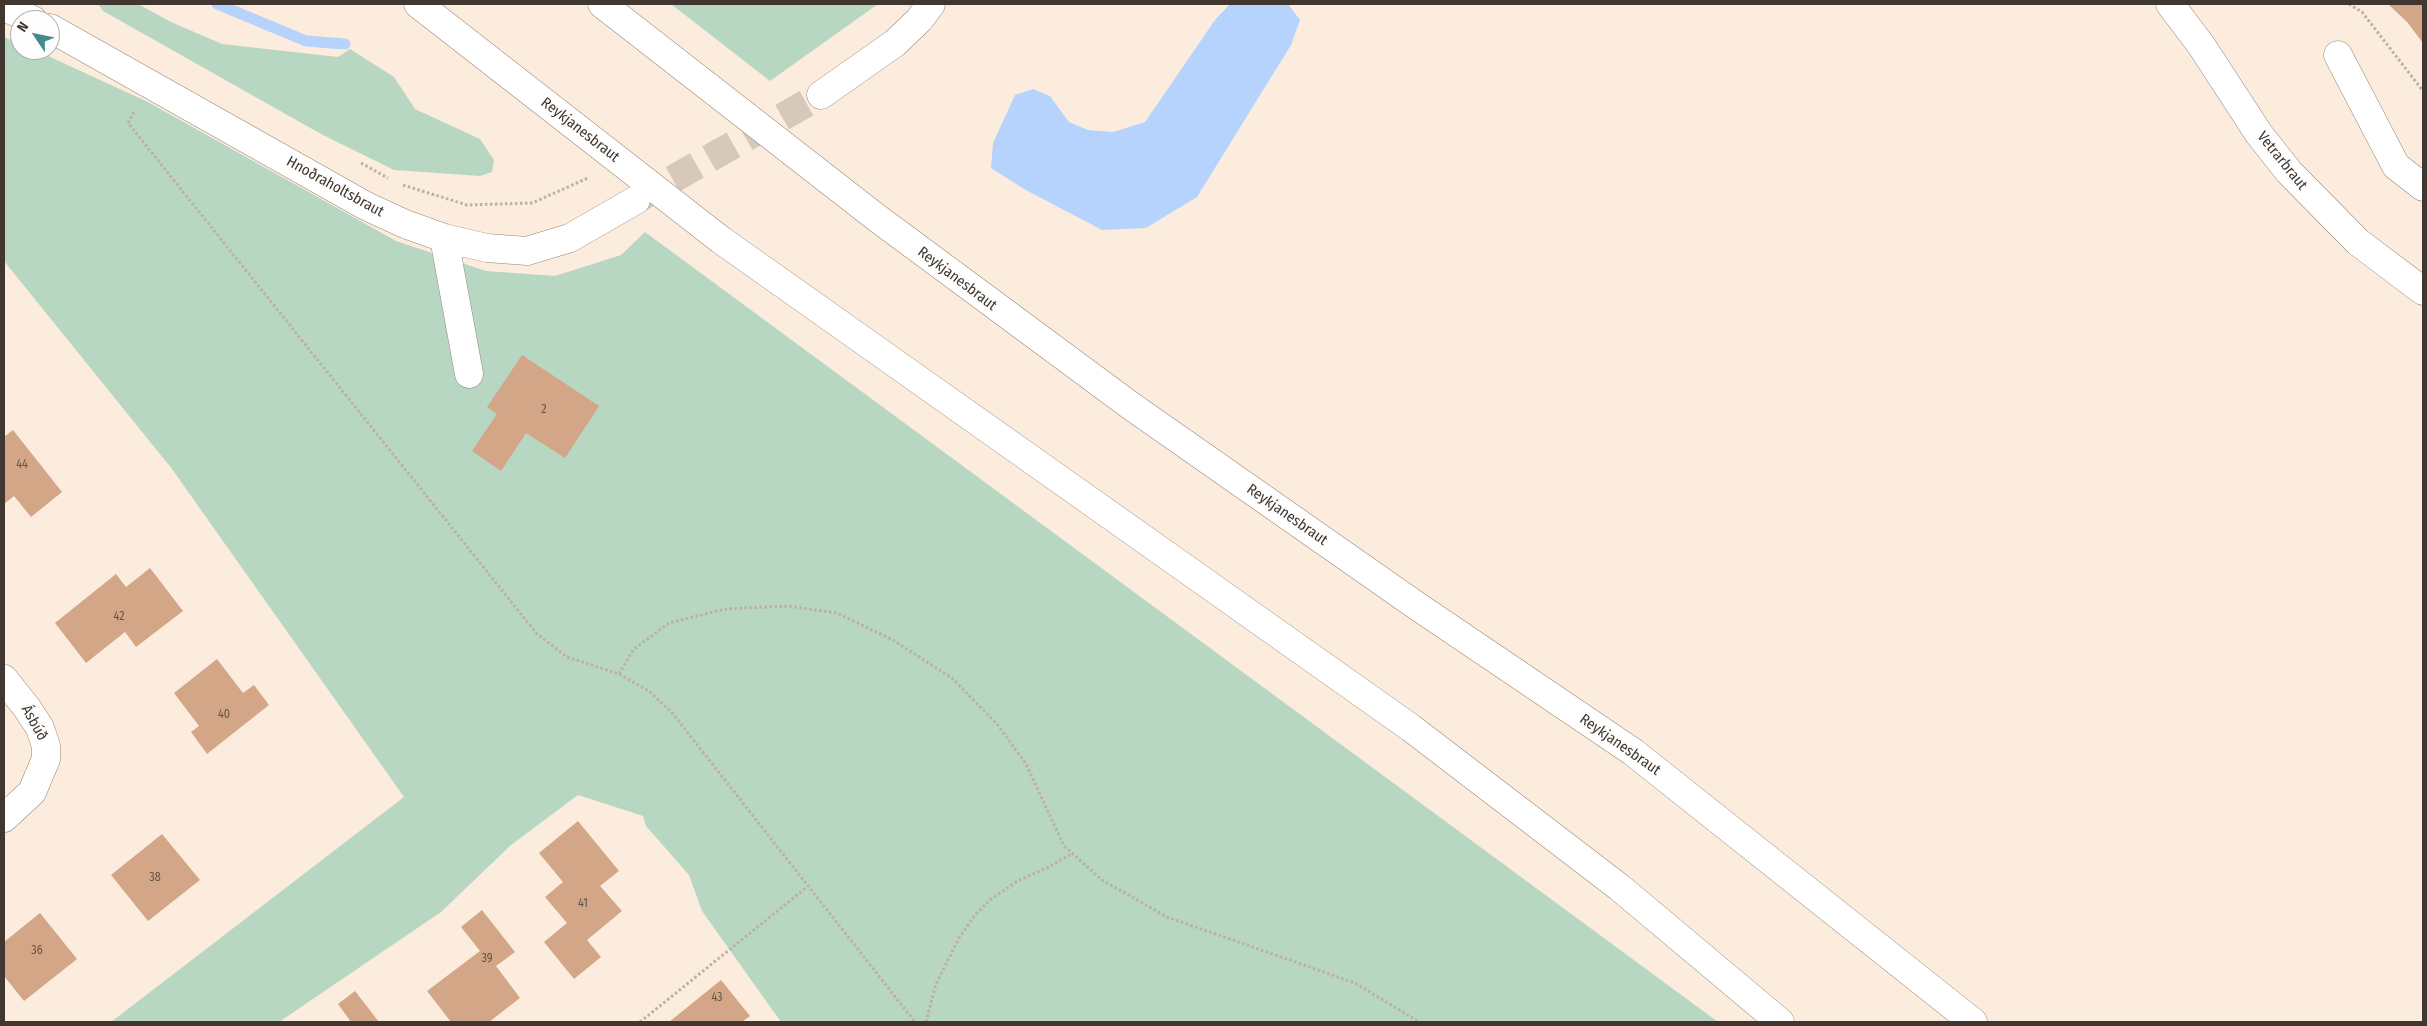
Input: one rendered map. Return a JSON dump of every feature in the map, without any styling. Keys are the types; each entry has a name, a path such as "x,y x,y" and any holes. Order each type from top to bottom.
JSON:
{"main road":[{"name":"Reykjanesbraut","path":"418,4 721,240 1411,728 1618,887 1780,1022"},
{"name":"Reykjanesbraut","path":"602,4 900,236 1131,406 1417,606 1633,752 1973,1022"},
{"path":"821,95 895,43 919,20 930,4"},
{"name":"Vetrarbraut","path":"2170,4 2201,46 2259,134 2289,172 2322,208 2358,242 2423,291"},
{"name":"Hnoðraholtsbraut","path":"60,34 366,206 405,224 444,238 487,248 527,252 570,238 636,200"},
{"path":"2338,55 2396,166 2423,187"},
{"path":"444,238 469,374"},
{"name":"Ásbúð","path":"4,679 40,728 46,746 46,760 32,792 4,818"}],"path":[{"path":"2350,4 2362,12 2423,91"},
{"path":"128,123 537,634 567,658 619,674 649,691 673,714 807,887 915,1022"},
{"path":"356,160 390,178"},
{"path":"398,183 467,205 532,203 594,175"},
{"path":"619,674 633,650 669,623 725,609 788,606 837,613 893,640 952,678 990,718 1026,764 1064,846 1102,880 1167,917 1355,983 1419,1022"},
{"path":"926,1022 940,976 959,938 975,915 990,900 1019,880 1047,868 1073,853"},
{"path":"640,1022 807,887"}],"green space":[{"path":"98,4 138,4 171,22 222,44 338,57 350,49 394,77 415,109 480,139 494,160 492,172 480,176 394,170 321,134 103,11"},
{"path":"671,4 878,4 770,81"},
{"path":"4,37 10,40 10,60 57,60 148,102 396,241 486,271 555,276 621,255 645,232 1718,1022 781,1022 702,911 689,875 646,826 643,816 578,795 511,845 441,912 279,1022 111,1022 404,797 172,469 4,261"}],"water":[{"path":"1230,4 1288,4 1300,20 1291,45 1197,197 1146,228 1102,230 1024,189 991,168 993,143 1015,95 1033,89 1050,96 1069,122 1088,130 1113,132 1145,122 1215,20"}],"building":[{"path":"2388,4 2423,4 2423,43 2407,22"},
{"path":"522,355 599,406 565,458 526,433 501,471 472,451 497,414 487,407"},
{"path":"13,430 62,492 31,517 14,496 4,504 4,437"},
{"path":"150,568 183,611 136,647 125,632 86,663 55,623 116,574 126,587"},
{"path":"217,659 243,693 254,685 269,705 207,754 191,732 199,726 174,693"},
{"path":"578,821 619,871 600,886 622,911 587,940 601,957 574,979 544,942 567,923 545,897 563,882 539,853"},
{"path":"162,834 200,880 148,921 111,875"},
{"path":"482,910 515,952 496,966 520,998 489,1022 451,1022 427,991 480,951 461,927"},
{"path":"40,913 77,959 24,1001 4,976 4,942"},
{"path":"721,980 750,1016 742,1022 669,1022"},
{"path":"355,991 379,1022 351,1022 338,1004"}],"waterway":[{"path":"217,4 306,41 345,44"}],"tunnel":[{"path":"636,200 821,95"}]}
